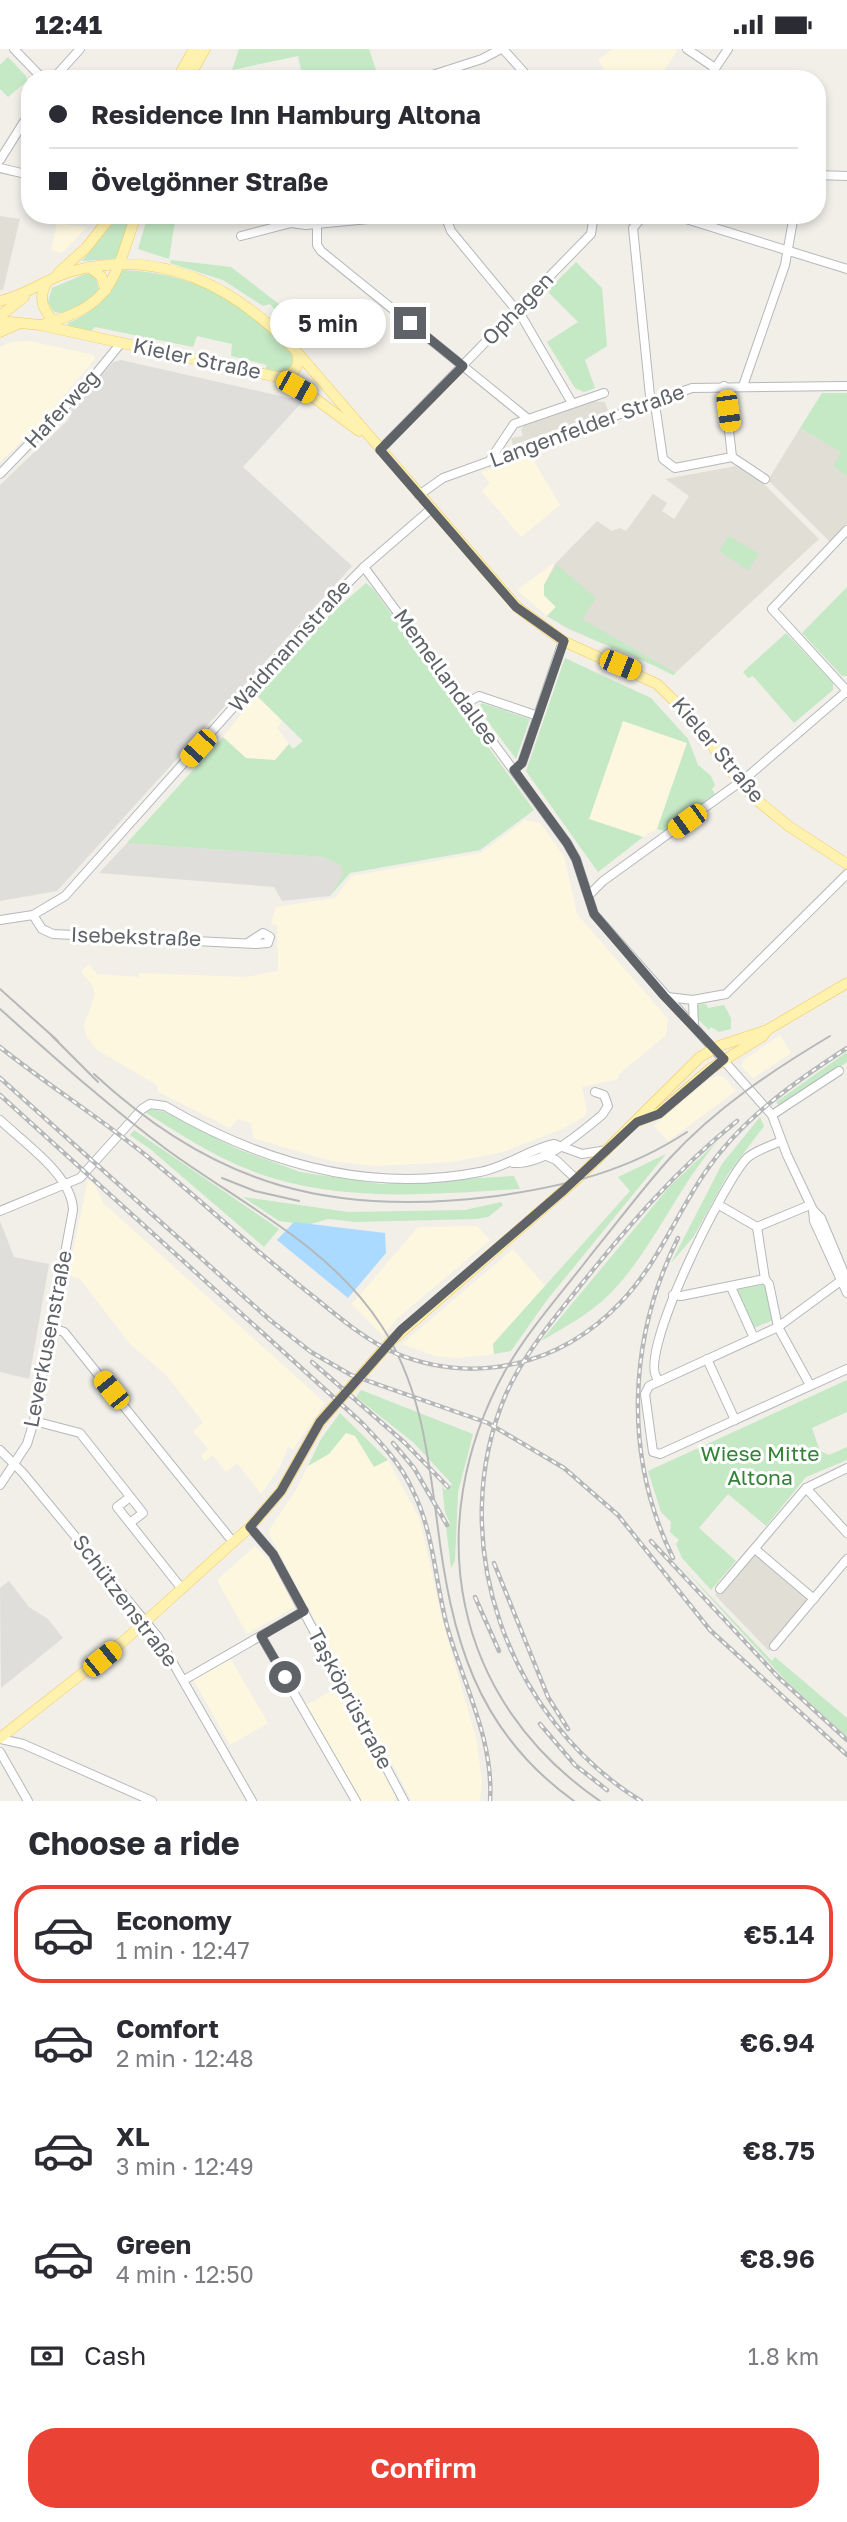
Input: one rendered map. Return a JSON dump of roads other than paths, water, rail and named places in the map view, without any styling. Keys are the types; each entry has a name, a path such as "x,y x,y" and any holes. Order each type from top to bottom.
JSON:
{"main road":[{"path":"182,70 194,49"},
{"path":"193,70 205,49"},
{"path":"67,333 54,321 41,300 51,279 77,257 104,224"},
{"path":"40,325 87,309 106,290 119,265 133,224"},
{"name":"Kieler Straße","path":"0,301 30,293 51,279 89,267 119,265 169,270 217,287 258,313 297,352 516,607 564,641 641,674 670,693 696,722 740,783 790,827 847,865"},
{"path":"89,267 101,276 106,290"},
{"path":"0,316 30,293"},
{"name":"Kieler Straße","path":"0,321 40,325 277,377 325,405 377,447"},
{"path":"0,333 19,324"},
{"path":"277,377 287,376 295,371 297,352"},
{"path":"0,1739 146,1621 250,1527 281,1491 320,1422 391,1341 609,1149 695,1061 715,1048 767,1030 847,983"},
{"path":"637,1122 659,1114 724,1059 763,1036 767,1030"}],"street":[{"path":"14,49 34,70"},
{"path":"61,70 80,49"},
{"path":"448,70 502,49 522,70"},
{"path":"687,49 715,68 728,49"},
{"path":"0,160 21,126"},
{"path":"0,168 21,173"},
{"path":"826,175 847,176"},
{"path":"241,236 287,224"},
{"path":"317,224 317,245 321,251 527,418"},
{"path":"448,224 451,231 517,310 572,403"},
{"name":"Ophagen","path":"377,447 463,366 591,235 594,224"},
{"path":"637,224 633,228 652,402 662,456 674,468 732,457 765,479"},
{"path":"702,224 847,269"},
{"path":"743,386 785,265 792,224"},
{"name":"Haferweg","path":"0,474 90,381 121,343"},
{"path":"724,386 732,457"},
{"name":"Langenfelder Straße","path":"419,495 443,478 692,388 847,386"},
{"path":"490,460 514,424 604,393"},
{"name":"Waidmannstraße","path":"0,920 33,915 54,905 70,891 314,617 364,567 431,509"},
{"path":"589,895 603,881 740,783 847,691 772,609 847,530"},
{"name":"Memellandallee","path":"364,567 567,843 594,914 772,1115"},
{"path":"514,770 522,763 564,641"},
{"path":"465,704 479,697 538,716"},
{"path":"664,996 693,999 726,994 847,874"},
{"name":"Isebekstraße","path":"33,915 42,929 53,934 248,942"},
{"path":"693,999 694,1026"},
{"path":"839,1071 772,1115 811,1207 814,1221 845,1279 847,1293"},
{"path":"513,1163 519,1157 556,1146 576,1135 608,1106 604,1095 595,1092"},
{"path":"0,1211 65,1187 84,1175 142,1109 154,1103 165,1106 236,1143 313,1169 384,1179 458,1175 522,1163 544,1155 585,1127"},
{"path":"0,1121 65,1187"},
{"path":"576,1135 573,1143 576,1152"},
{"path":"658,1379 653,1368 673,1295 719,1205 747,1158 781,1141"},
{"path":"556,1146 588,1154 609,1149"},
{"path":"556,1146 556,1160"},
{"path":"544,1155 556,1160 576,1179"},
{"name":"Leverkusenstraße","path":"0,1485 27,1444 34,1421 73,1210 65,1187"},
{"path":"719,1205 757,1227"},
{"path":"757,1227 811,1207"},
{"path":"757,1227 765,1279 769,1284 778,1327 810,1385"},
{"path":"673,1295 765,1279"},
{"path":"845,1279 778,1327 658,1379 647,1388 645,1394 655,1454 847,1369"},
{"path":"730,1287 754,1338"},
{"path":"53,1328 64,1332 233,1542"},
{"path":"707,1359 735,1420"},
{"path":"34,1421 80,1433 143,1513 130,1523"},
{"name":"Schützenstraße","path":"0,1450 146,1621 184,1680 252,1801"},
{"path":"720,1588 806,1488 847,1468"},
{"path":"806,1488 847,1533"},
{"path":"130,1497 117,1507 182,1589"},
{"name":"Taşköprüstraße","path":"250,1527 273,1554 404,1801"},
{"path":"755,1549 814,1599"},
{"path":"774,1646 847,1559"},
{"path":"184,1680 304,1611"},
{"path":"261,1636 356,1801"},
{"path":"0,1739 23,1744 152,1801"},
{"path":"0,1752 28,1801"}],"water":[{"path":"294,1222 385,1233 386,1253 348,1298 277,1240"}],"tram line":[{"path":"0,989 58,1041"},
{"path":"0,1009 144,1133 310,1249 336,1271 381,1325 405,1371 420,1420 450,1603 460,1641 474,1677 491,1712 513,1743 540,1773 574,1801"},
{"path":"51,1035 98,1082"},
{"path":"600,1801 550,1760 511,1713 482,1661 465,1606 459,1548 463,1489 479,1430 505,1371 524,1341 670,1158 726,1106 787,1062 830,1036"},
{"path":"94,1074 140,1113 185,1144 232,1168 280,1185 330,1196 382,1202 497,1196 572,1182 619,1167 665,1146 687,1132"},
{"path":"222,1178 255,1191 299,1201"}],"railway":[{"path":"0,1047 135,1147 273,1264 363,1335 395,1353 425,1363 456,1368 515,1364 544,1355 571,1342 597,1324 620,1303 645,1273 704,1174 734,1136 788,1089 847,1048"},
{"path":"0,1078 270,1320 311,1352 351,1375 488,1423 564,1468 618,1515 710,1630 847,1755"},
{"path":"0,1095 362,1423 397,1463 420,1507 430,1540 447,1626 482,1734 490,1778 490,1801"},
{"path":"641,1801 594,1766 555,1723 523,1675 500,1622 486,1566 482,1508 488,1450 506,1394 521,1365 549,1325 654,1199 737,1121"},
{"path":"673,1558 657,1519 646,1479 639,1438 638,1397 641,1356 649,1316 661,1277 678,1238"},
{"path":"312,1362 405,1443 448,1487"},
{"path":"393,1443 414,1468 447,1525"},
{"path":"651,1541 778,1677 847,1740"},
{"path":"494,1563 548,1697 568,1729"},
{"path":"475,1597 499,1651"},
{"path":"540,1724 575,1765 607,1790"}],"park label":[{"name":"Wiese Mitte Altona","path":"760,1466"}]}
